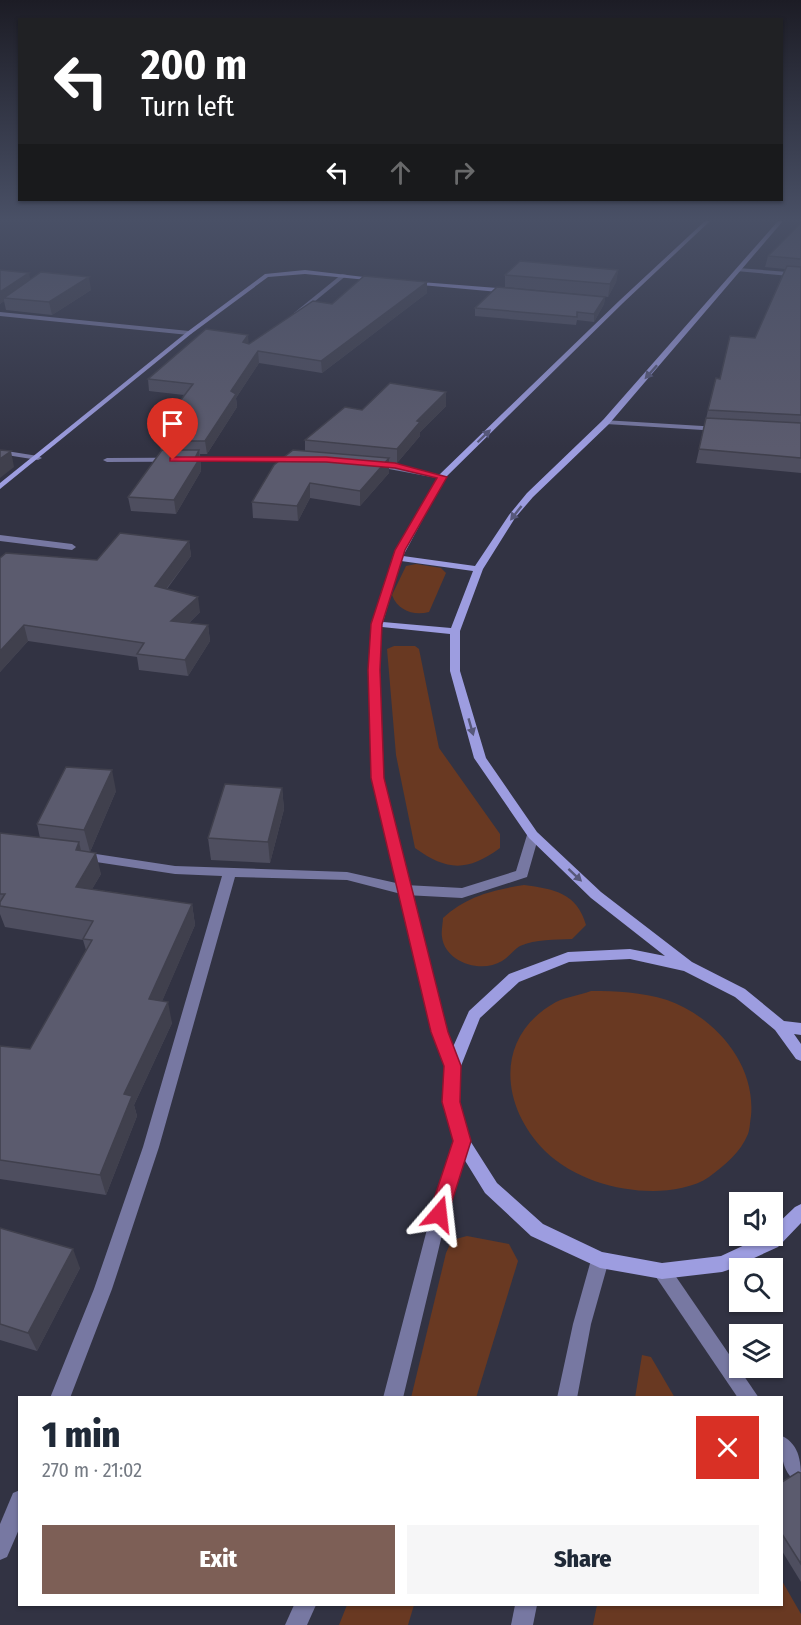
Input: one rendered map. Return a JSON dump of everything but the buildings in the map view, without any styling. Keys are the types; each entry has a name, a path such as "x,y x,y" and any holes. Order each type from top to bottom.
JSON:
{"street":[{"path":"0,487 189,333 238,297"},
{"path":"292,318 318,297"},
{"path":"453,1066 440,1032 377,778 374,670 377,624 400,550 442,477 627,297"},
{"path":"715,297 606,422 530,495 478,569 454,632 455,671 480,758 533,835 596,895 687,966 740,993 780,1026 801,1054"},
{"path":"610,300 621,302"},
{"path":"0,312 8,304"},
{"path":"0,312 189,333"},
{"path":"606,422 732,430"},
{"path":"0,452 38,458"},
{"path":"107,460 303,459"},
{"path":"366,463 395,466 442,477"},
{"path":"0,538 72,547"},
{"path":"399,558 478,569"},
{"path":"377,624 454,632"},
{"path":"66,854 174,870 347,876 405,890 462,893 522,874 533,835"},
{"path":"61,1396 103,1289 152,1147 230,871"},
{"path":"687,966 630,954 568,957 514,978 474,1015 453,1066 451,1102 462,1141 490,1188 537,1230 600,1260 662,1271 722,1264 772,1241 801,1212"},
{"path":"780,1026 801,1029"},
{"path":"394,1396 439,1214 462,1141"},
{"path":"567,1396 582,1324 600,1260"},
{"path":"662,1271 748,1396"},
{"path":"783,1447 801,1474"},
{"path":"0,1550 18,1505"},
{"path":"296,1625 305,1606"},
{"path":"522,1625 526,1606"}],"shaded area":[{"path":"416,564 441,568 446,573 429,612 407,611 398,605 392,595 406,566"},
{"path":"394,646 415,646 419,649 439,748 500,834 500,848 467,865 457,866 437,861 415,848 396,755 387,649"},
{"path":"524,885 563,894 577,906 586,925 572,939 546,940 520,946 507,958 494,965 475,966 457,959 450,953 442,937 443,918 471,899"},
{"path":"591,991 648,995 667,1000 701,1018 729,1045 747,1078 751,1097 749,1132 737,1153 709,1177 683,1188 653,1191 624,1189 581,1176 568,1169 545,1151 530,1133 519,1114 512,1093 510,1072 513,1052 522,1033 536,1016 556,1002"},
{"path":"467,1236 509,1244 518,1261 477,1396 411,1396 446,1253 452,1240"},
{"path":"642,1355 651,1357 674,1396 635,1396"},
{"path":"783,1583 801,1614 801,1625 593,1625 597,1606 783,1606"},
{"path":"347,1606 414,1606 408,1625 339,1625"}],"route":[{"path":"173,460 326,459 395,466 442,477 400,550 377,624 374,670 377,778 440,1032 453,1066 451,1102 462,1141 439,1214"}]}
